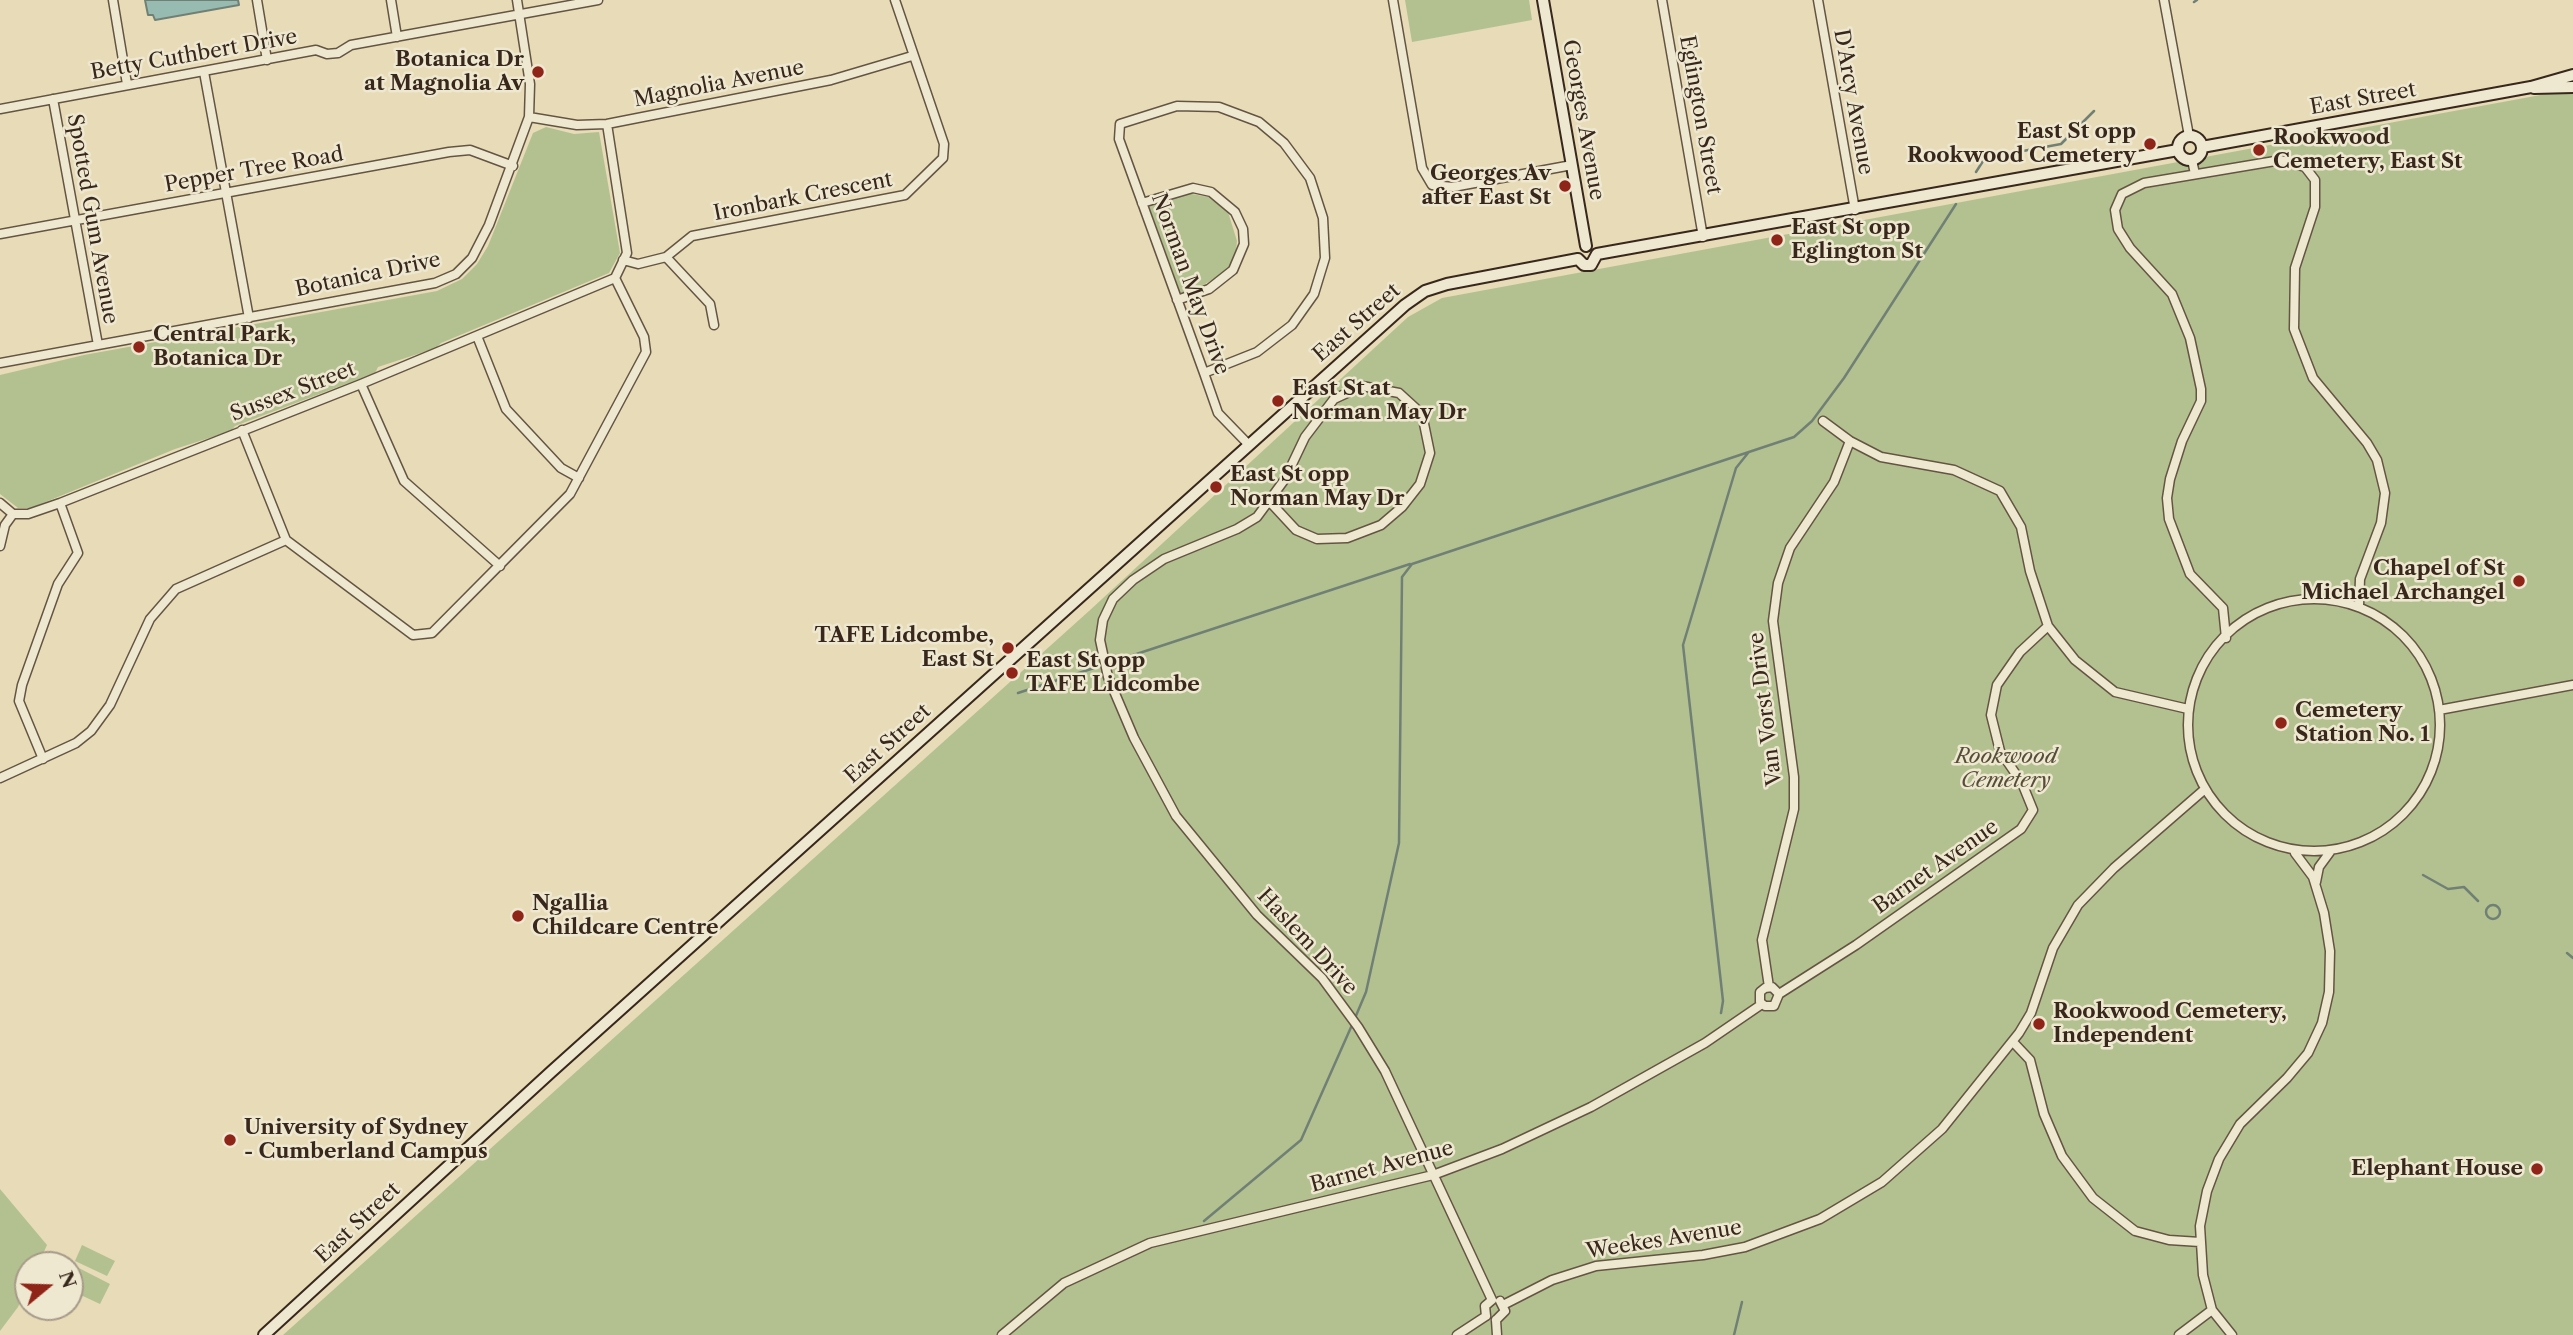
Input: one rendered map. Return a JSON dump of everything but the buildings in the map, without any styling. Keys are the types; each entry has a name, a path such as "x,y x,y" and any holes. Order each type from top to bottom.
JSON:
{"main road":[{"name":"Georges Avenue","path":"1543,0 1586,246"},
{"name":"East Street","path":"2202,147 2531,87 2573,75"},
{"name":"East Street","path":"2531,87 2546,90 2573,86"},
{"path":"2189,136 2197,139 2202,147 2199,156 2192,160 2183,158 2178,150 2180,142 2189,136"},
{"path":"1597,254 1855,210 2178,150"},
{"path":"1586,246 1594,248 1597,254 1595,263 1589,266 1578,259 1578,252 1586,246"},
{"name":"East Street","path":"264,1335 551,1072 1405,305 1425,291 1447,284 1578,259"}],"street":[{"path":"113,0 127,84"},
{"path":"257,0 267,60"},
{"path":"391,0 397,37"},
{"name":"Botanica Drive","path":"0,363 435,283 456,274 479,245 513,166 529,117 530,84 517,0"},
{"name":"Betty Cuthbert Drive","path":"0,109 316,50 338,53 351,45 596,0"},
{"name":"Ironbark Crescent","path":"623,260 638,264 666,257 692,236 905,195 943,158 944,144 894,0"},
{"path":"1393,0 1422,168 1432,185 1452,187 1572,165"},
{"name":"Eglington Street","path":"1662,0 1703,237"},
{"name":"D'Arcy Avenue","path":"1818,0 1855,210"},
{"path":"2164,0 2189,136"},
{"name":"Magnolia Avenue","path":"529,117 577,125 607,124 831,80 912,56"},
{"path":"204,72 249,318"},
{"name":"Spotted Gum Avenue","path":"53,99 97,345"},
{"name":"Norman May Drive","path":"1204,373 1257,352 1292,325 1314,294 1325,258 1323,218 1310,178 1284,143 1259,122 1219,107 1177,106 1120,124 1119,139 1177,300 1204,373 1219,412 1248,445"},
{"path":"242,430 286,540 413,635 432,633 558,509 579,478 646,352 644,337 615,278 627,253 607,124"},
{"name":"Pepper Tree Road","path":"0,234 470,150 513,166"},
{"path":"2192,160 2195,174"},
{"path":"2226,638 2222,608 2190,574 2169,519 2167,498 2170,479 2182,441 2201,401 2202,389 2190,338 2172,294 2122,239 2116,220 2118,201 2129,188 2281,160 2305,167 2315,180 2315,207 2295,268 2294,328 2313,378 2367,443 2377,460 2385,493 2381,523 2360,579 2359,605"},
{"path":"1142,203 1193,188 1211,192 1235,212 1242,229 1244,244 1233,270 1209,289 1177,300"},
{"path":"666,257 710,304 714,325"},
{"name":"Sussex Street","path":"13,514 28,514 60,503 362,384 615,278"},
{"path":"477,336 506,409 561,468 579,478"},
{"path":"362,384 395,466 404,481 500,566"},
{"path":"1362,386 1399,393 1422,414 1430,453 1420,484 1402,507 1381,525 1348,538 1317,539 1296,530 1270,502 1285,479 1305,437 1334,399 1362,386"},
{"path":"1823,421 1850,441 1881,457 1954,470 2000,491 2021,527 2030,571 2048,626 2076,660 2115,692 2188,709"},
{"name":"Van Vorst Drive","path":"1769,987 1762,940 1794,809 1792,765 1773,621 1776,596 1790,548 1834,482 1850,441"},
{"name":"Haslem Drive","path":"1270,502 1257,517 1164,559 1133,580 1113,599 1103,620 1100,640 1102,656 1134,738 1176,816 1257,915 1322,978 1359,1027 1385,1071 1492,1300"},
{"path":"0,503 13,514 5,525 0,546"},
{"path":"43,759 19,701 22,685 58,584 78,553 60,503"},
{"path":"0,778 76,743 105,714 150,619 176,589 286,540"},
{"path":"2328,599 2359,605 2388,621 2414,645 2432,673 2439,710 2433,754 2421,785 2408,805 2374,835 2330,852 2295,853 2272,847 2250,836 2227,817 2205,789 2188,750 2188,709 2203,670 2226,638 2256,615 2289,602 2328,599"},
{"name":"Barnet Avenue","path":"1002,1335 1064,1283 1150,1243 1433,1175 1502,1149 1579,1113 1706,1043 1762,1004 1774,1006 1779,994 1856,945 2021,829 2032,810 2022,783 2000,751 1991,715 1997,685 2020,652 2048,626"},
{"path":"2439,710 2573,685"},
{"name":"Weekes Avenue","path":"1503,1305 1535,1287 1581,1269 1612,1263 1703,1255 1745,1247 1833,1212 1882,1182 1926,1146 2013,1042 2031,1013 2063,927 2078,905 2123,859 2205,789"},
{"path":"2316,885 2319,867 2330,852"},
{"path":"2232,1335 2212,1310 2203,1275 2200,1242 2207,1191 2224,1148 2249,1113 2287,1078 2308,1053 2322,1023 2331,966 2326,925 2316,885 2305,864 2295,853"},
{"path":"1762,1004 1760,992 1769,987 1779,994"},
{"path":"2013,1042 2030,1060 2044,1114 2062,1156 2093,1198 2135,1231 2169,1240 2200,1242"},
{"path":"1486,1316 1485,1306 1492,1300 1503,1305 1504,1314 1496,1320"},
{"path":"2179,1335 2212,1310"},
{"path":"1486,1316 1496,1320"},
{"path":"1457,1335 1486,1316"},
{"path":"1496,1320 1497,1335"}],"green space":[{"path":"1405,0 1529,0 1532,20 1412,42"},
{"name":"Rookwood Cemetery","path":"2573,89 2573,1335 283,1335 1089,611 1408,317 1442,298"},
{"path":"546,127 574,134 599,132 620,253 609,273 441,343 436,348 378,367 375,373 235,426 231,431 175,449 31,508 18,508 0,494 0,375 84,355 437,291 462,279 477,264 488,246 533,133"},
{"path":"1187,193 1208,197 1228,212 1237,241 1235,260 1227,271 1200,287 1181,294 1149,206"},
{"path":"0,1189 47,1245 44,1251 14,1251 14,1312 0,1331"},
{"path":"82,1245 115,1261 107,1276 84,1265 84,1251 79,1251"},
{"path":"84,1271 110,1284 100,1304 84,1297"}],"water":[{"path":"145,0 238,0 239,5 155,20 153,15 148,15"}],"waterway":[{"path":"1976,172 1985,158 2061,144 2094,111"},
{"path":"1355,1018 1366,992 1399,843 1402,577 1412,564 1794,437 1812,421 1844,378 1956,204"},
{"path":"1721,1013 1723,1001 1683,645 1736,468 1748,453"},
{"path":"1018,693 1410,564"},
{"path":"2423,875 2448,889 2464,887 2478,901"},
{"path":"2493,905 2498,907 2500,912 2498,917 2493,919 2488,917 2486,912 2488,907 2493,905"},
{"path":"2567,953 2573,958"},
{"path":"1204,1221 1301,1140 1352,1025"},
{"path":"1734,1335 1742,1302"}],"place":[{"name":"Botanica Dr at Magnolia Av","path":"538,72"},
{"name":"East St opp Rookwood Cemetery","path":"2150,144"},
{"name":"Rookwood Cemetery, East St","path":"2259,150"},
{"name":"Georges Av after East St","path":"1565,186"},
{"name":"East St opp Eglington St","path":"1777,240"},
{"name":"Central Park, Botanica Dr","path":"139,347"},
{"name":"East St at Norman May Dr","path":"1278,401"},
{"name":"East St opp Norman May Dr","path":"1216,487"},
{"name":"Chapel of St Michael Archangel","path":"2519,581"},
{"name":"TAFE Lidcombe, East St","path":"1008,648"},
{"name":"East St opp TAFE Lidcombe","path":"1012,673"},
{"name":"Cemetery Station No. 1","path":"2281,723"},
{"name":"Ngallia Childcare Centre","path":"518,916"},
{"name":"Rookwood Cemetery, Independent","path":"2039,1024"},
{"name":"University of Sydney - Cumberland Campus","path":"230,1140"},
{"name":"Elephant House","path":"2537,1169"}]}
